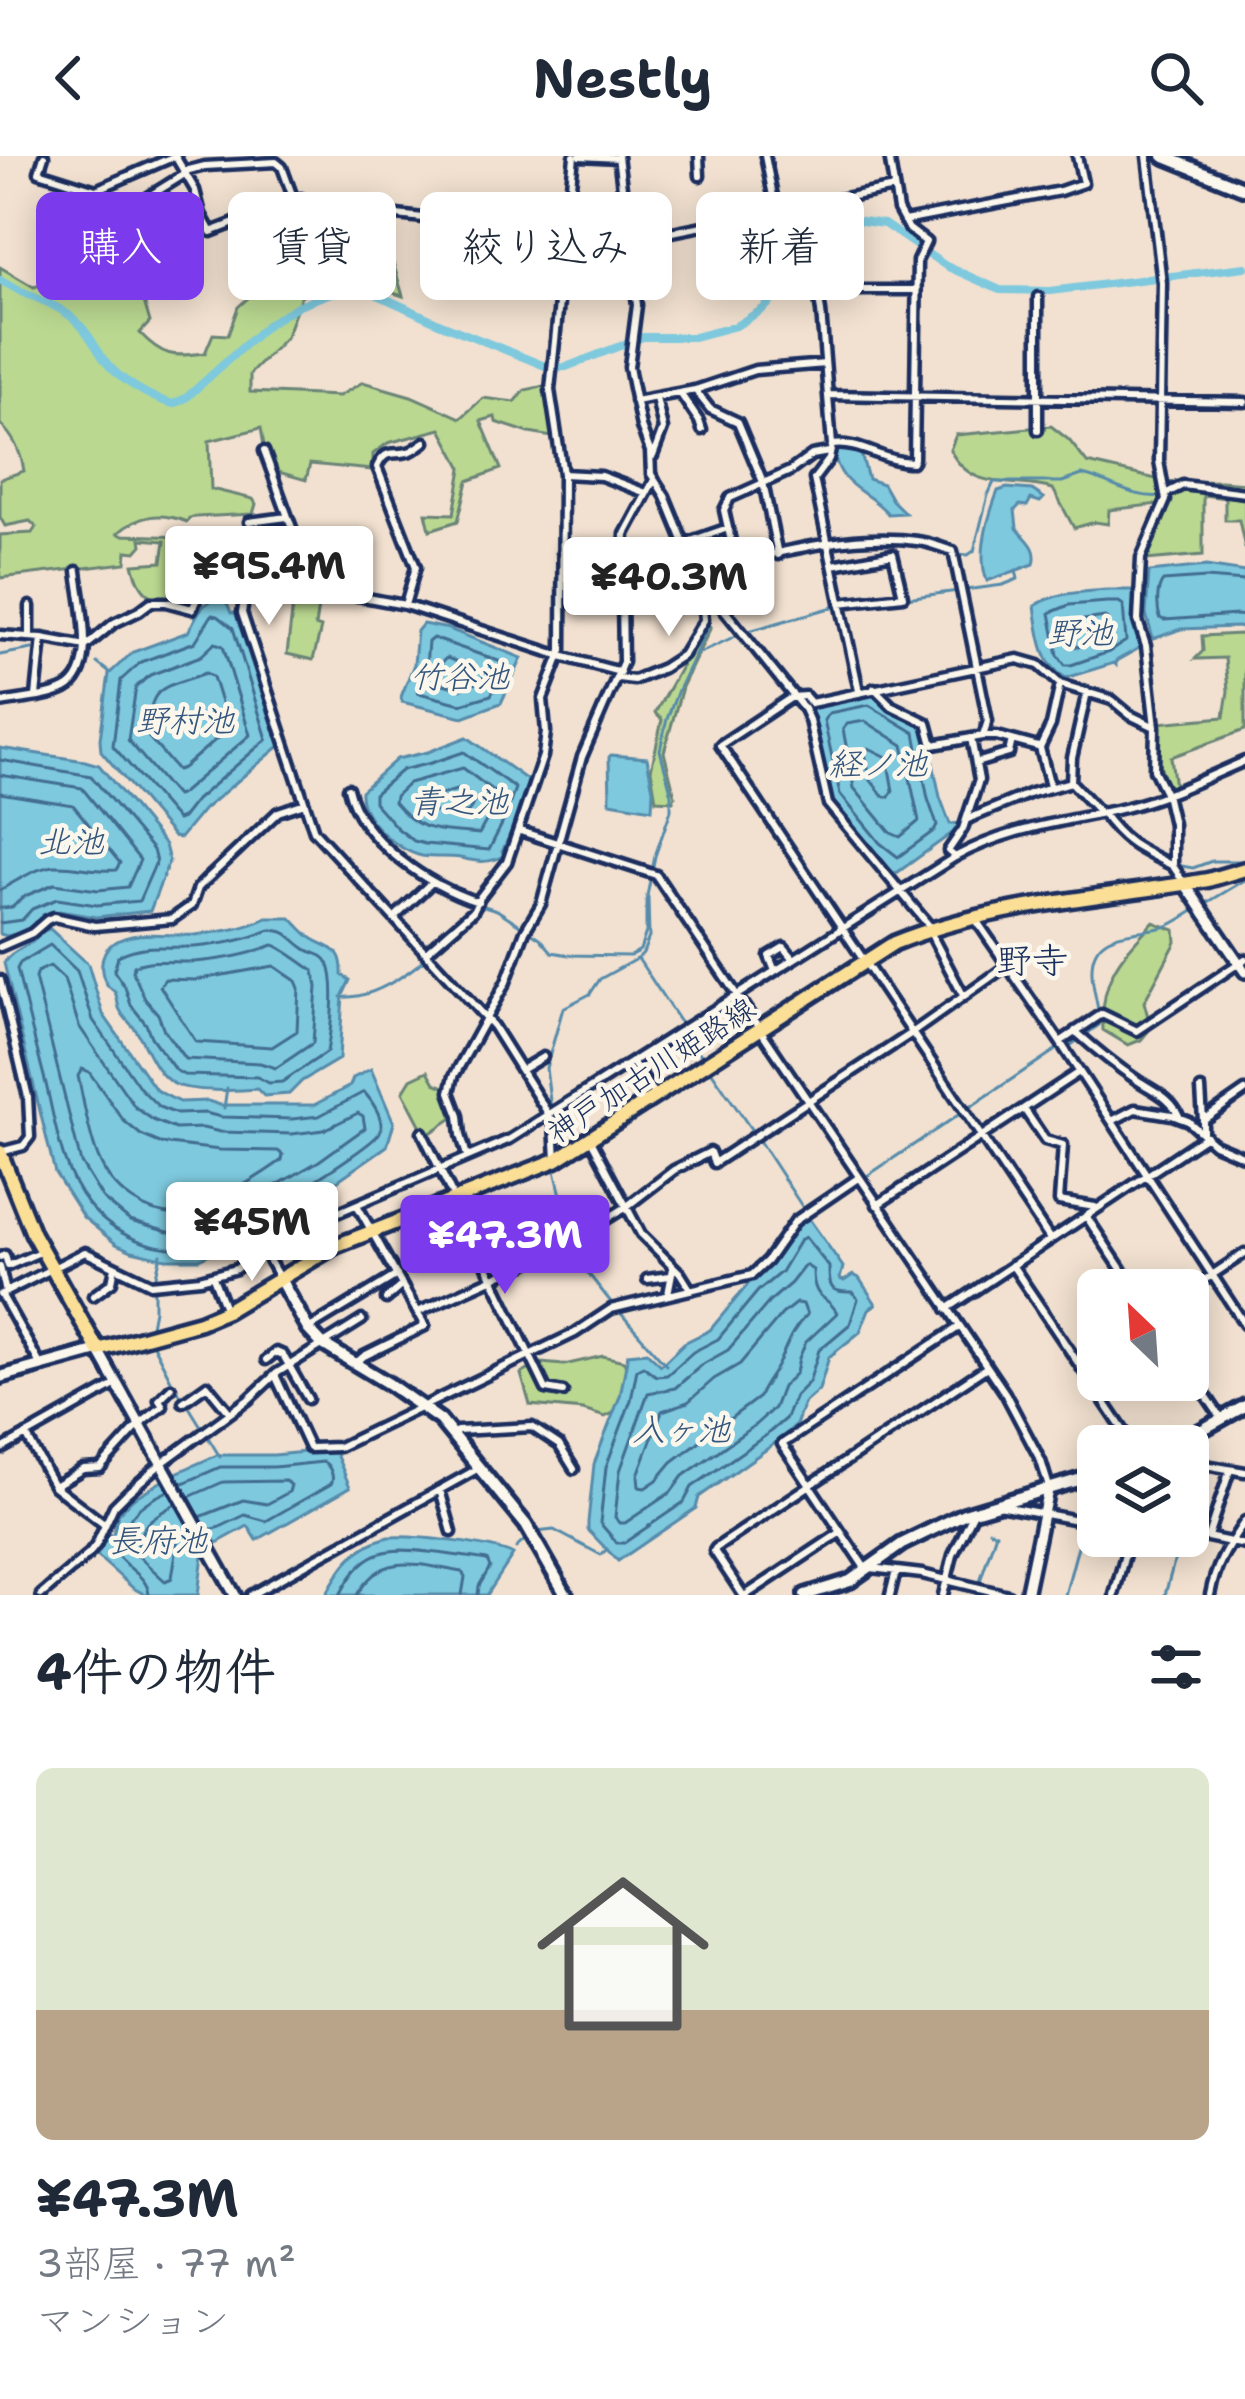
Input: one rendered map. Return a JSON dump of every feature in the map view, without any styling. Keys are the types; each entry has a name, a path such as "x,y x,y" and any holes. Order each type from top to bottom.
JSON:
{"main road":[{"path":"1163,156 1245,189"},
{"name":"神戸加古川姫路線","path":"98,1350 200,1322 335,1246 556,1160 894,943 974,917 1185,884 1245,869"},
{"path":"0,1152 9,1192 98,1350 0,1377"},
{"path":"280,1280 308,1329 322,1343 422,1407 453,1434 530,1532 566,1595"},
{"path":"1209,1426 1245,1406"},
{"path":"809,1595 842,1585 902,1544 975,1510 1077,1481"}],"street":[{"path":"44,156 39,172 96,190 175,156 211,232 228,225"},
{"path":"203,156 205,166"},
{"path":"154,192 185,172 205,166 276,163 285,156"},
{"path":"572,192 577,156 618,157 622,192"},
{"path":"699,156 700,176"},
{"path":"765,156 773,192"},
{"path":"736,563 724,510 730,498 812,455 846,444 884,459 912,462 916,290 919,253 926,242 904,221 889,156"},
{"path":"1077,156 1083,194"},
{"path":"1147,156 1162,284 1160,461 1165,494 1144,547 1138,621 1146,646 1155,727 1154,770 1173,824 1173,866"},
{"path":"276,163 291,192"},
{"path":"904,221 1082,183"},
{"path":"864,194 894,188"},
{"path":"864,292 916,290"},
{"path":"1038,297 1038,430"},
{"path":"428,953 473,911 507,862 543,755 544,690 561,656 562,474 550,373 559,300"},
{"path":"0,635 86,646 151,602 192,609 203,582 218,572 405,605 634,680 663,668 683,655 704,620 692,562 651,474 635,400 629,368 636,300"},
{"path":"814,479 831,448 818,300"},
{"path":"635,400 695,390 754,370 826,364"},
{"path":"695,390 710,409 738,422 763,482 778,555"},
{"path":"680,393 703,430"},
{"path":"829,395 1245,402"},
{"path":"651,459 664,428 656,398"},
{"path":"405,605 416,567 377,467 392,452 407,452 425,442"},
{"path":"264,451 314,588"},
{"path":"798,465 814,479 859,691"},
{"path":"562,474 601,476 646,494"},
{"path":"467,1156 450,1089 541,904 581,757 619,675 625,533 654,481"},
{"path":"1165,494 1183,485 1245,493"},
{"path":"249,522 287,518"},
{"path":"685,543 728,528"},
{"path":"562,552 653,553 657,562 692,562 712,568 880,538 921,541 953,551 988,721 983,736"},
{"path":"832,565 893,554 903,596 840,603"},
{"path":"0,703 70,686 79,675 86,646 77,572"},
{"path":"248,574 242,613 314,831 485,1016 554,1123 556,1160"},
{"path":"702,596 721,606 804,709 828,803 931,928 963,995"},
{"path":"30,606 30,637"},
{"path":"36,696 42,638"},
{"path":"804,709 859,691 1018,659 1045,669 1060,685 1112,700 1155,727"},
{"path":"1050,787 1040,748 1060,685"},
{"path":"874,688 892,706 927,723 933,745 983,736 1040,748"},
{"path":"1060,1042 1080,1036 1102,1013 1137,1031 1243,965 1173,866 1125,841 1071,782 1088,692"},
{"path":"811,703 805,696 792,697 720,745 1050,1239"},
{"path":"956,857 948,851 963,829 979,780 971,738"},
{"path":"976,763 1009,754 1012,740"},
{"path":"2,1294 85,1252 151,1283 213,1277 247,1263 262,1248 504,1142 987,840 1166,794 1245,761"},
{"path":"964,821 1071,782"},
{"path":"348,788 353,807 384,845 432,882 478,902"},
{"path":"0,947 32,934 54,916 95,926 178,917 192,904 198,888 278,812 304,803"},
{"path":"520,831 651,873 1005,1394 1041,1461 1048,1490 1026,1595"},
{"path":"395,917 432,882"},
{"path":"974,917 1245,1325"},
{"path":"775,971 769,956 784,947 794,959"},
{"path":"418,1312 573,1239 626,1208 674,1170 710,1152 714,1163 1007,965"},
{"path":"0,980 28,1097 30,1137 26,1144 0,1152"},
{"path":"1080,1036 1138,1081 1160,1092 1180,1118"},
{"path":"521,1070 543,1057"},
{"path":"632,1062 656,1097"},
{"path":"877,1205 1079,1072"},
{"path":"1201,1089 1204,1134"},
{"path":"1203,1120 1245,1091"},
{"path":"1024,1108 1045,1140 1063,1144 1059,1201 1098,1207"},
{"path":"1112,1121 1135,1109 1180,1118 1214,1144 1245,1157"},
{"path":"422,1132 547,1389 562,1392"},
{"path":"947,1309 1204,1134"},
{"path":"591,1140 641,1234 690,1288"},
{"path":"275,1375 309,1448 339,1447 575,1333 611,1309 752,1275 795,1221 859,1178"},
{"path":"356,1363 425,1326 357,1205"},
{"path":"1086,1216 1122,1269"},
{"path":"262,1248 280,1280"},
{"path":"0,1257 5,1255 8,1266 42,1251"},
{"path":"1211,1275 1245,1252"},
{"path":"1012,1264 1077,1361"},
{"path":"93,1296 112,1282 115,1267"},
{"path":"0,1268 2,1294 41,1366"},
{"path":"647,1280 672,1271"},
{"path":"668,1294 672,1271"},
{"path":"308,1329 397,1275"},
{"path":"213,1277 226,1311"},
{"path":"386,1299 403,1285"},
{"path":"41,1595 89,1554 113,1506 289,1364 362,1320"},
{"path":"959,1327 782,1444 868,1569 1008,1595"},
{"path":"98,1350 235,1595"},
{"path":"266,1360 281,1353 308,1399"},
{"path":"841,1532 744,1595 715,1550 987,1367"},
{"path":"0,1450 118,1384"},
{"path":"183,1402 207,1385 230,1413"},
{"path":"54,1486 82,1469 100,1468 163,1406 159,1400 171,1388"},
{"path":"1209,1400 1222,1419"},
{"path":"453,1434 532,1427 559,1445 574,1469"},
{"path":"26,1435 54,1486 105,1525"},
{"path":"1209,1466 1245,1472"},
{"path":"251,1595 480,1468"},
{"path":"1209,1533 1230,1470"},
{"path":"440,1490 452,1532"},
{"path":"994,1504 1077,1520"},
{"path":"943,1595 953,1555 975,1510"},
{"path":"1210,1595 1229,1541 1245,1521"},
{"path":"1209,1536 1245,1545"},
{"path":"1114,1595 1124,1557"},
{"path":"890,1595 896,1571"}],"green space":[{"path":"0,267 36,286 36,300 144,300 150,322 140,333 169,354 205,353 213,334 228,335 238,307 246,300 300,300 286,337 250,374 250,392 339,396 363,382 461,418 483,398 515,402 525,390 544,386 552,437 496,422 495,417 481,421 501,469 468,481 458,521 430,530 426,513 454,514 462,468 441,429 388,443 373,454 373,470 310,464 306,480 268,469 261,428 209,441 211,489 253,499 253,514 196,517 187,522 151,517 118,533 186,537 187,561 206,572 189,593 188,606 151,596 137,576 133,564 162,562 165,541 141,539 136,552 127,551 126,563 0,578 0,535 32,533 36,527 30,521 5,526 0,517 0,479 24,471 16,445 0,424"},
{"path":"1051,426 1087,463 1169,482 1245,483 1245,549 1239,520 1225,520 1225,498 1203,495 1203,555 1145,560 1167,503 1109,510 1108,524 1074,528 1053,489 982,479 959,464 950,450 956,435"},
{"path":"295,587 320,594 315,626 321,628 313,660 287,654"},
{"path":"705,624 711,627 682,687 664,752 675,796 673,801 656,800 651,770 662,720 655,713"},
{"path":"1202,636 1245,637 1245,730 1171,757 1175,787 1167,788 1157,754 1157,723 1224,717 1225,658 1195,659 1203,651"},
{"path":"1153,922 1175,930 1176,942 1144,1002 1151,1028 1141,1040 1128,1045 1103,1030 1105,996 1122,958"},
{"path":"428,1071 444,1087 457,1115 426,1136 403,1092 411,1079"},
{"path":"603,1356 624,1361 632,1383 617,1411 605,1417 530,1405 521,1374 541,1363 564,1365"}],"water":[{"path":"838,445 860,450 868,479 883,484 905,513 888,514 848,481 833,449"},
{"path":"1032,490 1044,498 1040,502 1031,499 1015,510 1017,528 1033,548 1034,564 987,581 983,548 987,524 998,491"},
{"path":"1206,566 1245,572 1245,629 1181,629 1153,639 1146,614 1149,572"},
{"name":"野池","path":"1137,590 1136,624 1143,646 1116,665 1066,678 1046,656 1035,606 1060,595"},
{"name":"野村池","path":"218,599 227,603 231,613 240,613 282,744 204,809 180,838 174,837 101,751 109,674 133,652 188,632 203,607"},
{"name":"竹谷池","path":"423,624 449,629 522,658 501,703 463,717 402,702 414,664 417,631"},
{"name":"経ノ池","path":"873,691 925,724 940,797 950,824 962,826 894,873 829,799 808,711 816,703"},
{"name":"青之池","path":"467,737 530,782 502,852 505,855 478,861 422,856 402,848 373,822 361,791 397,759"},
{"name":"北池","path":"0,748 99,765 165,845 169,861 150,911 96,917 59,911 35,922 42,931 50,929 88,964 103,1014 156,1090 179,1102 314,1105 371,1069 394,1123 387,1146 334,1183 199,1259 166,1259 132,1251 83,1217 55,1173 4,963 38,937 32,930 0,934"},
{"path":"611,755 647,758 652,809 610,802"},
{"path":"267,918 291,918 338,954 342,975 350,980 343,995 339,1059 289,1094 203,1090 167,1080 103,976 105,953 112,944 131,936 204,934"},
{"name":"入ヶ池","path":"805,1217 843,1267 840,1279 859,1278 876,1304 860,1332 829,1357 819,1390 804,1403 796,1425 699,1497 696,1508 618,1561 588,1530 588,1522 594,1464 620,1396 628,1354 647,1352 661,1365 684,1343 710,1330 750,1282 772,1264"},
{"name":"長府池","path":"334,1449 350,1487 257,1540 248,1526 204,1546 198,1595 146,1595 97,1556 107,1536 113,1534 118,1514 132,1499 174,1474 217,1455"},
{"path":"389,1537 453,1541 513,1555 487,1595 326,1595 351,1558 367,1545"}],"waterway":[{"path":"0,280 67,313 117,373 173,404 186,398 268,324 299,305 350,286 550,368 566,367 643,337 694,337 736,326 791,283 825,234 855,220 884,224 946,266 1000,290 1050,291 1245,267"},
{"path":"958,554 974,551 994,482 1062,482 1082,475 1132,493 1164,496"},
{"path":"341,997 360,996 399,978 484,906 540,938 552,952 630,956 640,950 655,856 671,810 660,750 678,690 709,625 708,573 848,544"},
{"path":"918,544 949,553"},
{"path":"906,598 1003,585 1018,579 1016,570"},
{"path":"745,632 837,606"},
{"path":"695,655 740,634"},
{"path":"0,655 32,649"},
{"path":"97,663 110,673"},
{"path":"1080,788 1094,803"},
{"path":"1176,865 1193,868 1212,861 1245,861"},
{"path":"1205,904 1245,880"},
{"path":"551,1109 546,1068 563,1008 590,994 600,979 643,953 649,937 648,897"},
{"path":"864,1178 1099,1025 1092,969 1094,955 1108,939 1168,926 1197,909"},
{"path":"639,960 683,1027"},
{"path":"685,1031 703,1058"},
{"path":"710,1069 755,1135"},
{"path":"224,1108 227,1088"},
{"path":"758,1139 805,1211"},
{"path":"554,1166 576,1258 614,1306"},
{"path":"155,1280 161,1254"},
{"path":"150,1331 154,1287"},
{"path":"617,1309 666,1365"},
{"path":"152,1343 173,1384"},
{"path":"174,1386 183,1398"},
{"path":"186,1402 202,1428"},
{"path":"206,1434 220,1457"},
{"path":"536,1532 554,1530 601,1555 607,1549"},
{"path":"979,1584 996,1533 989,1530"},
{"path":"516,1548 528,1537"},
{"path":"1065,1595 1077,1550"},
{"path":"1165,1595 1175,1557"}],"district":[{"name":"野寺","path":"1032,960"}]}
